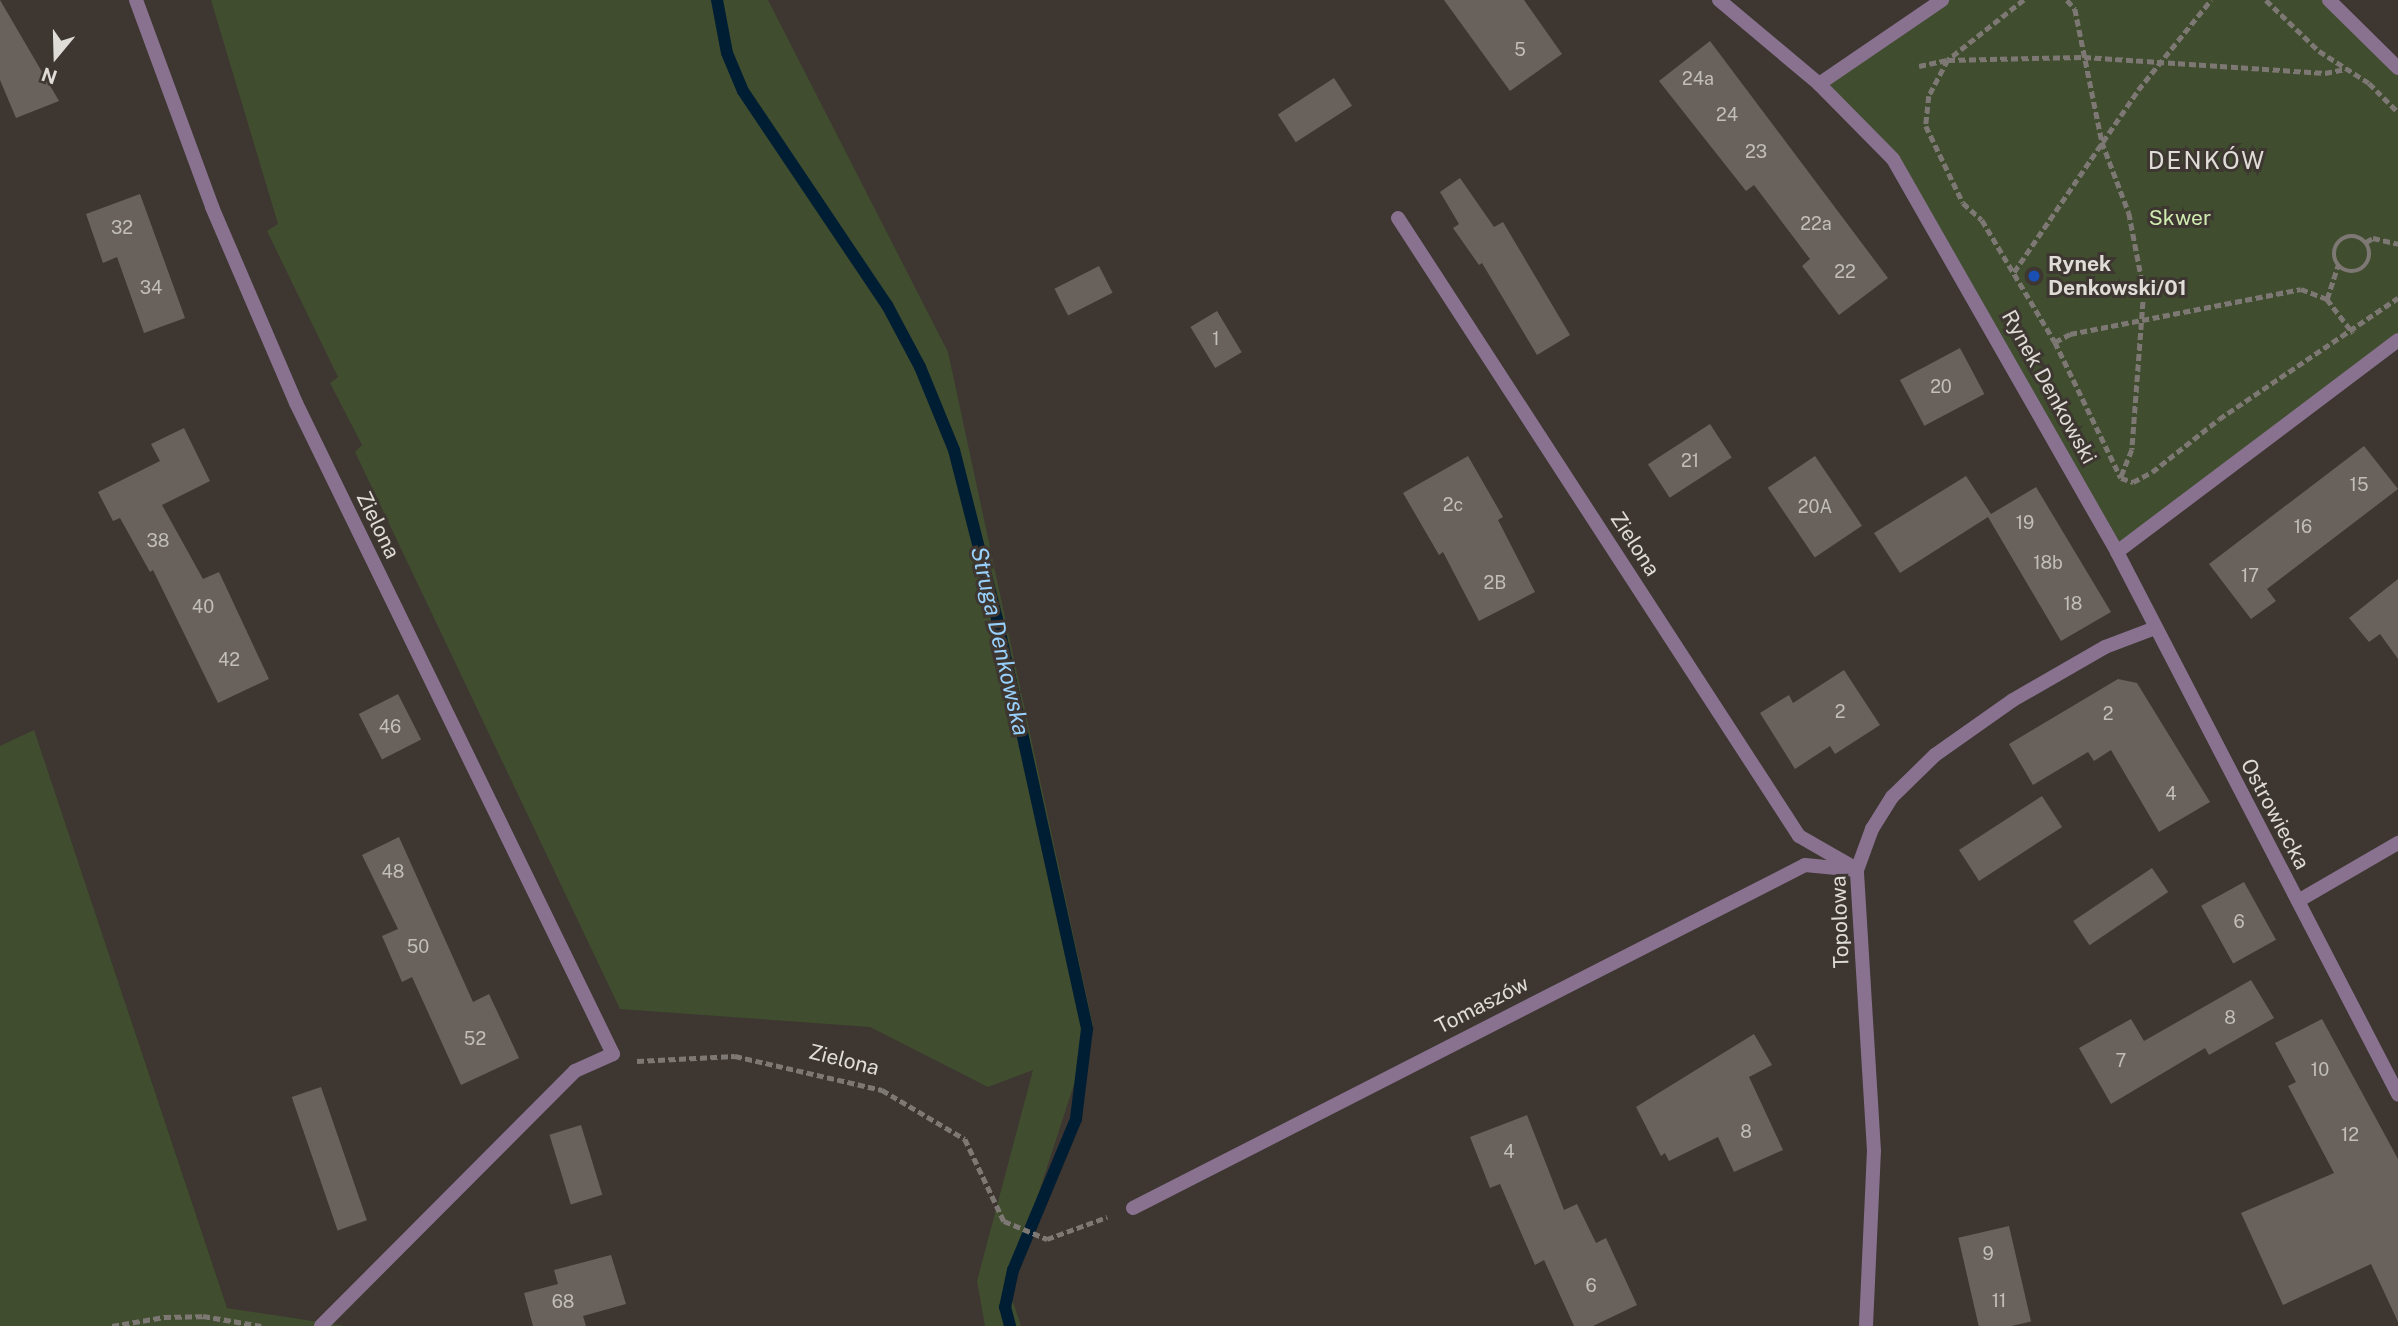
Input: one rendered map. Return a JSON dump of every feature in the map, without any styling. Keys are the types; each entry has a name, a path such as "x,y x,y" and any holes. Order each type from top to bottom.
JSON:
{"street":[{"name":"Zielona","path":"136,0 212,207 296,403 613,1054"},
{"name":"Rynek Denkowski","path":"1718,0 1819,84 1893,159 2117,552"},
{"path":"1819,84 1942,0"},
{"path":"2329,0 2397,66"},
{"name":"Zielona","path":"1398,218 1799,836 1857,870"},
{"path":"2117,552 2398,340"},
{"name":"Ostrowiecka","path":"2117,552 2398,1094"},
{"name":"Topolowa","path":"1866,1326 1874,1151 1857,870 1872,829 1892,797 1935,755 2012,700 2105,647 2155,628"},
{"path":"2298,901 2398,843"},
{"name":"Tomaszów","path":"1133,1208 1805,865 1857,870"},
{"path":"321,1326 575,1071 613,1054"}],"path":[{"path":"2024,0 1948,60 1926,106 1929,137 1964,203 1982,220 2055,342 2121,478 2133,482 2151,472 2219,419 2353,333 2398,298"},
{"path":"2067,0 2075,9 2102,142 2129,214 2144,291 2145,320 2132,450 2121,478"},
{"path":"2014,272 2102,142 2211,0"},
{"path":"2266,0 2319,51 2369,83 2398,111"},
{"path":"1919,66 1948,60 2084,57 2325,74 2346,69"},
{"path":"2327,299 2338,265 2333,252 2340,239 2353,236 2365,242 2370,255 2364,268 2350,271 2338,265"},
{"path":"2365,242 2373,238 2398,244"},
{"path":"2055,342 2070,334 2301,289 2327,299 2353,333"},
{"name":"Zielona","path":"613,1054 647,1064 735,1056 882,1090 965,1139 1004,1221 1047,1239 1133,1208"},
{"path":"112,1326 164,1317 203,1316 261,1326"}],"green space":[{"path":"211,0 768,0 948,352 1093,1026 1008,1287 1021,1326 985,1326 977,1281 1033,1070 988,1087 870,1027 620,1009 355,452 362,445 330,383 338,377 267,231 278,224"},
{"name":"Skwer","path":"1942,0 2329,0 2398,68 2398,340 2117,552 1893,159 1819,84"},
{"path":"34,730 227,1308 345,1326 0,1326 0,746"}],"building":[{"path":"0,0 59,101 16,118 0,80"},
{"path":"1444,0 1524,0 1562,54 1510,91"},
{"path":"1710,41 1888,278 1839,315 1802,266 1810,259 1754,185 1746,191 1659,81"},
{"path":"1334,78 1352,106 1296,142 1278,114"},
{"path":"1460,178 1494,227 1503,222 1570,335 1537,355 1482,263 1479,265 1453,228 1459,224 1440,192"},
{"path":"140,194 185,318 144,333 117,257 103,263 86,214"},
{"path":"1099,266 1113,293 1068,315 1054,289"},
{"path":"1217,311 1242,352 1215,368 1190,327"},
{"path":"1960,348 1984,394 1924,426 1900,380"},
{"path":"1710,424 1732,458 1670,498 1648,464"},
{"path":"184,428 210,481 162,505 203,579 219,572 269,679 218,703 153,570 150,572 120,518 113,521 98,492 160,461 151,444"},
{"path":"2364,446 2398,489 2267,589 2276,601 2251,619 2209,564"},
{"path":"1468,456 1503,517 1498,520 1535,592 1479,621 1443,552 1439,555 1403,493"},
{"path":"1815,456 1862,526 1815,558 1768,488"},
{"path":"1966,476 1991,514 2036,487 2111,612 2061,641 1988,517 1900,573 1874,533"},
{"path":"2398,579 2398,659 2380,634 2369,642 2349,618"},
{"path":"1844,670 1880,725 1835,754 1830,746 1795,769 1760,713 1789,695 1793,703"},
{"path":"2118,679 2137,683 2210,802 2159,832 2111,750 2094,761 2088,752 2033,785 2009,744"},
{"path":"398,694 421,739 382,759 359,714"},
{"path":"2042,796 2062,827 1979,881 1959,850"},
{"path":"399,837 473,1002 489,994 519,1058 461,1085 412,977 402,982 382,936 398,929 362,855"},
{"path":"2152,868 2168,892 2089,945 2073,921"},
{"path":"2244,882 2276,940 2233,963 2201,906"},
{"path":"2251,980 2274,1018 2209,1055 2205,1048 2111,1104 2079,1048 2131,1019 2144,1041"},
{"path":"2322,1019 2398,1159 2398,1322 2371,1264 2283,1305 2241,1213 2334,1173 2288,1086 2296,1082 2275,1043"},
{"path":"1754,1034 1772,1065 1749,1077 1783,1150 1734,1172 1718,1137 1669,1161 1665,1153 1661,1156 1636,1107"},
{"path":"321,1087 367,1220 338,1230 292,1097"},
{"path":"1527,1115 1564,1210 1577,1204 1596,1243 1606,1238 1637,1305 1593,1326 1574,1326 1544,1260 1535,1265 1500,1184 1490,1188 1470,1137"},
{"path":"581,1125 602,1195 571,1204 549,1135"},
{"path":"2009,1226 2031,1321 2012,1326 1979,1326 1958,1238"},
{"path":"611,1255 626,1304 583,1316 586,1326 533,1326 524,1293 558,1284 554,1270"}],"waterway":[{"name":"Struga Denkowska","path":"717,0 727,53 743,91 887,305 920,367 954,450 997,619 1087,1029 1076,1119 1013,1270 1005,1307 1010,1326"}],"place":[{"name":"Rynek Denkowski/01","path":"2034,276"}],"district":[{"name":"DENKÓW","path":"2207,161"}]}
